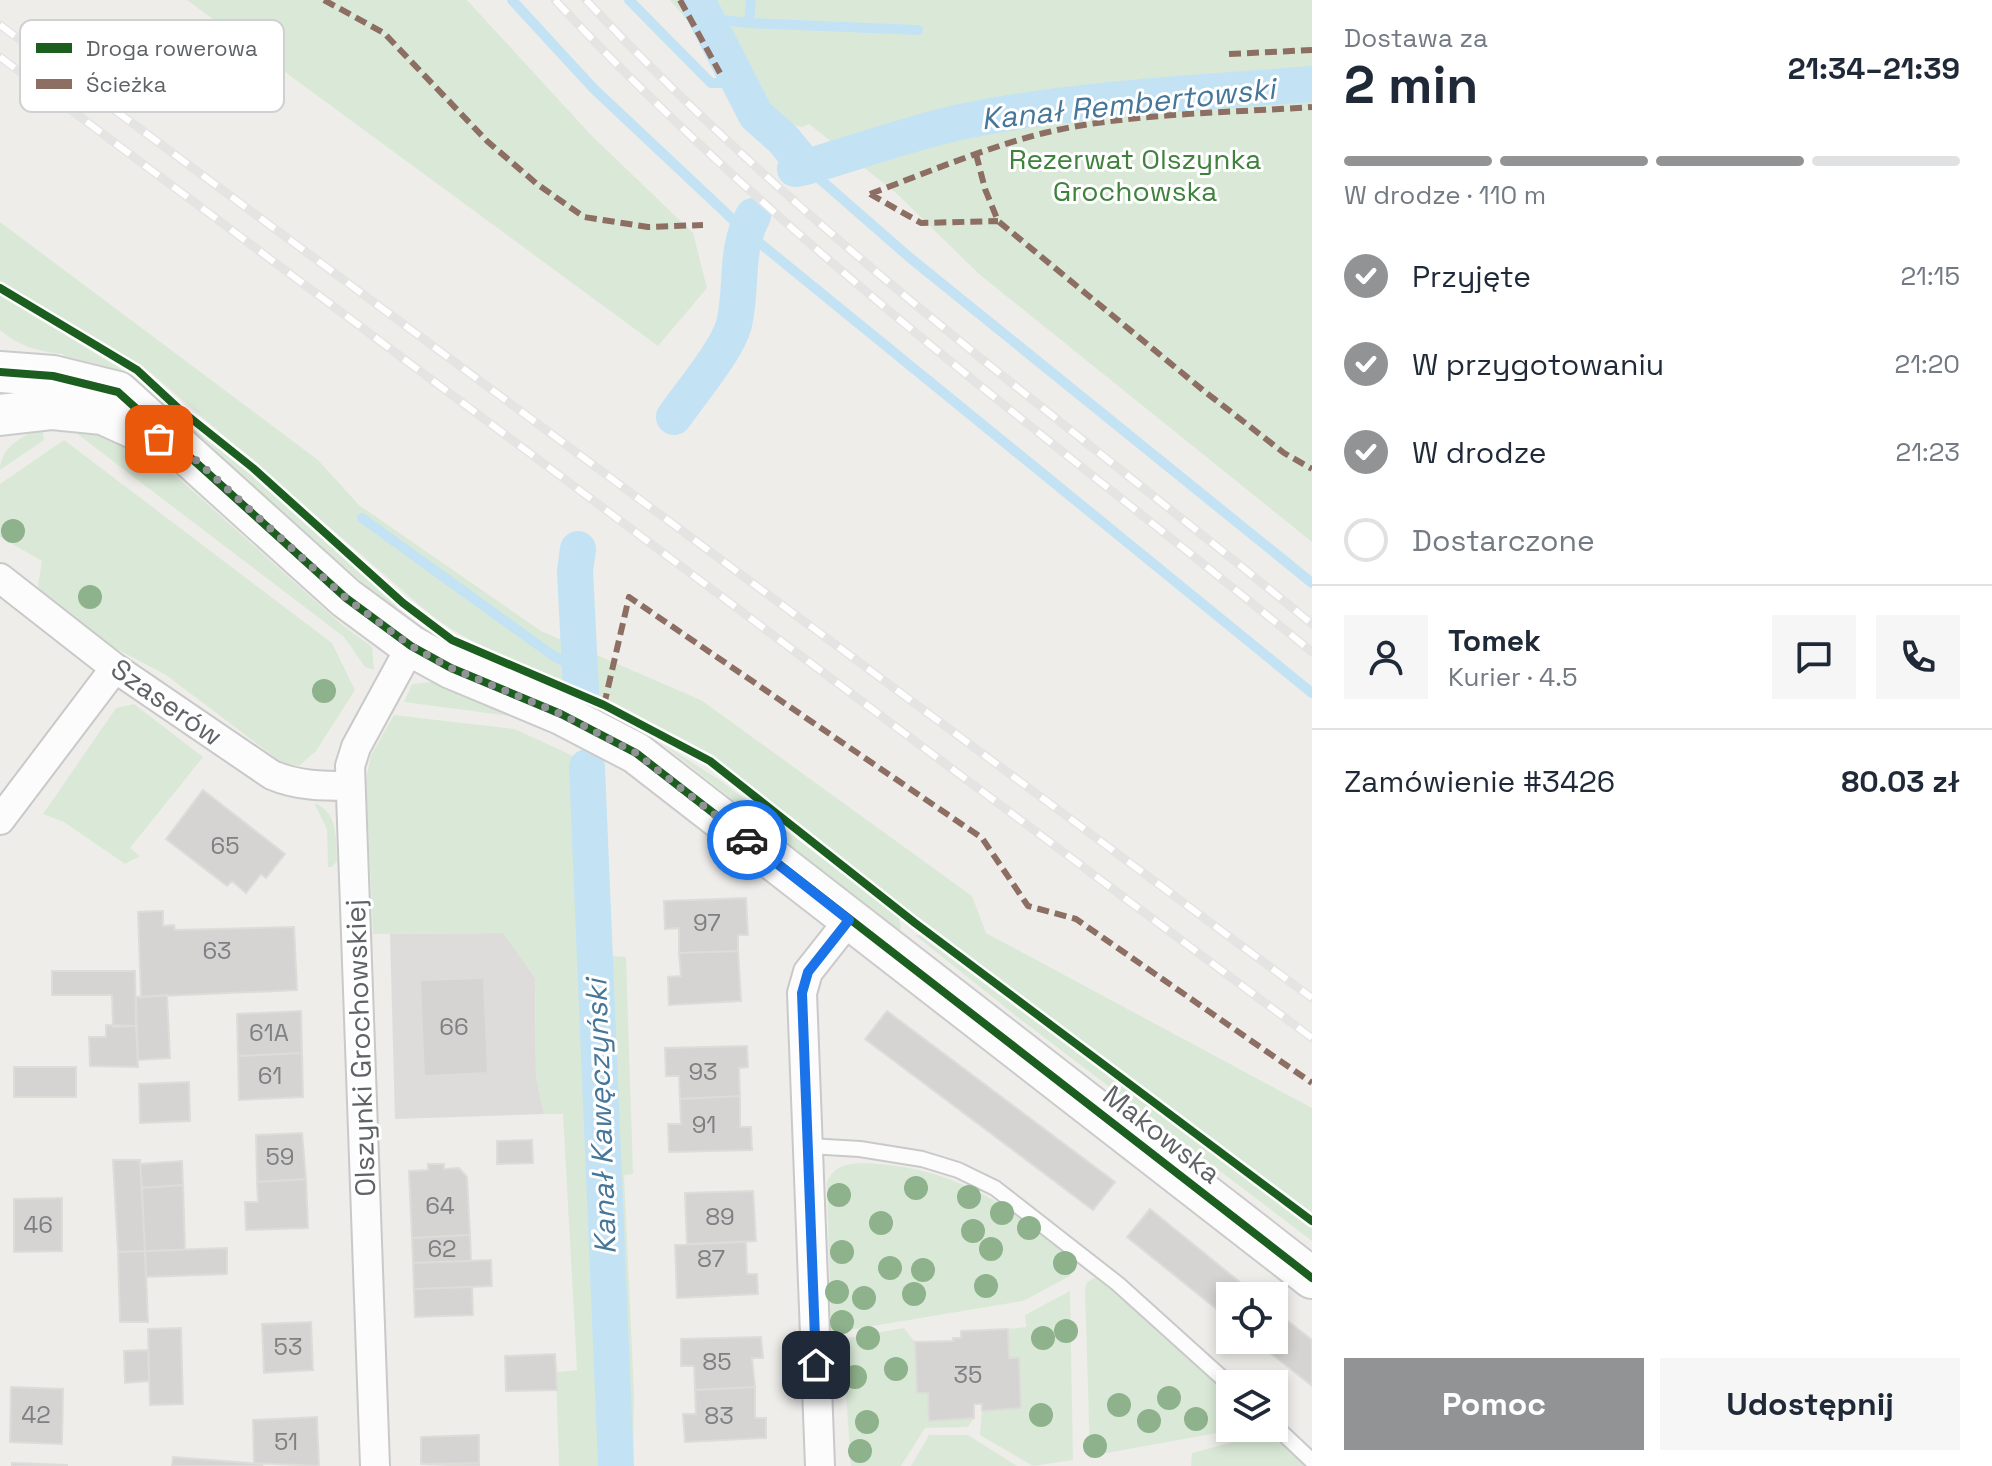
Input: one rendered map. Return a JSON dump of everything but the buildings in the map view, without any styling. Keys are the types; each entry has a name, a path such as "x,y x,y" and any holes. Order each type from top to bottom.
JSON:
{"street":[{"name":"Makowska","path":"0,372 53,376 118,392 346,598 411,646 451,668 561,714 636,753 1312,1278"},
{"path":"0,392 0,398"},
{"name":"Makowska","path":"0,415 53,409 103,414 187,452"},
{"name":"Szaserów","path":"0,578 115,668 272,775 308,785 350,786"},
{"name":"Olszynki Grochowskiej","path":"375,1466 350,766 356,747 411,646"},
{"path":"0,820 115,668"},
{"path":"820,1466 802,986 819,957 849,920"}],"lane":[{"path":"809,1146 860,1149 922,1159 958,1170 995,1188 1118,1284 1216,1372"},
{"path":"1288,1438 1312,1461"}],"shaded area":[{"path":"504,933 535,978 536,1076 544,1114 395,1119 390,934"}],"green space":[{"path":"187,0 467,0 591,135 693,233 707,288 658,346 284,71 284,20 214,20"},
{"name":"Rezerwat Olszynka Grochowska","path":"670,0 1312,0 1312,542 979,274 896,193 809,124 802,127 756,115 721,48 694,28"},
{"path":"0,222 318,460 359,505 541,631 701,700 972,896 986,933 1312,1108 1312,1215 920,921 713,761 630,713 493,652 431,615 150,372 0,282"},
{"path":"0,295 150,387 180,418 238,463 396,604 397,609 378,596 178,422 143,387 113,373 64,362 63,354 30,347 0,330"},
{"path":"68,425 117,435 145,448 341,624 372,647 374,670 365,667 344,637"},
{"path":"42,427 44,440 0,470 9,448"},
{"path":"64,440 332,643 355,690 316,751 299,766 281,762 166,675 113,647 42,598 38,585 42,561 0,537 0,484"},
{"path":"432,682 510,716 404,702 412,684"},
{"path":"134,704 203,757 130,848 140,856 125,864 64,822 43,814 116,708"},
{"path":"394,715 515,729 575,757 602,774 609,956 626,957 633,1174 624,1175 634,1393 633,1466 559,1466 556,1372 577,1370 563,1114 544,1114 536,1076 535,978 503,933 373,934 366,780 371,755"},
{"path":"660,742 721,781 899,917 899,931"},
{"path":"314,803 328,812 332,819 337,861 332,867 328,867 327,829"},
{"path":"915,935 921,935 940,948 1312,1228 1312,1241 1016,1016"},
{"path":"860,1163 919,1170 994,1200 1065,1248 1070,1276 1023,1301 831,1333 827,1182 840,1167"},
{"path":"1096,1277 1104,1278 1216,1382 1216,1433 1090,1456 1087,1282"},
{"path":"1070,1291 1073,1460 1033,1466 980,1435 982,1411 1021,1408 1019,1358 1009,1358 1008,1329 1026,1327 1025,1315"},
{"path":"904,1328 915,1342 917,1392 928,1393 929,1420 974,1418 968,1427 925,1428 901,1466 851,1466 845,1380 831,1355 831,1341"},
{"path":"929,1435 968,1435 1017,1466 911,1466"},
{"path":"1233,1442 1281,1442 1308,1466 1191,1466 1192,1453"}],"waterway":[{"path":"512,0 594,89 745,231 1312,693"},
{"path":"629,0 711,83 730,83 746,117 767,139 783,139"},
{"name":"Kanał Kawęczyński","path":"697,0 756,115 783,139 806,167 795,169"},
{"path":"749,23 751,0"},
{"path":"706,18 749,23 918,30"},
{"name":"Kanał Rembertowski","path":"806,167 925,131 1008,113 1138,97 1312,84"},
{"path":"806,167 909,257 1312,583"},
{"name":"Kanał Kawęczyński","path":"674,417 717,358 734,324 743,242 753,216"},
{"path":"362,518 552,655 567,663 579,662"},
{"name":"Kanał Kawęczyński","path":"578,549 575,571 581,690"},
{"name":"Kanał Kawęczyński","path":"587,767 616,1466"}],"railway":[{"path":"555,0 642,89 827,258 1312,652"},
{"path":"586,0 670,86 847,247 938,324 1312,624"},
{"path":"0,25 20,40"},
{"path":"0,57 20,72"},
{"path":"74,112 1312,1038"},
{"path":"117,112 1312,998"}],"marked path":[{"path":"324,0 384,33 487,141 537,184 584,217 648,227 703,225"},
{"path":"680,0 720,73"},
{"path":"1229,54 1312,50"},
{"path":"870,194 1000,146 1076,126 1177,115 1312,107"},
{"path":"976,154 998,221 1204,391 1284,453 1312,469"},
{"path":"870,194 921,223 998,221"},
{"path":"604,705 629,597 982,838 1028,906 1076,919 1312,1083"}],"cycle path":[{"path":"0,288 137,370 178,408 253,468 403,603 452,640 604,705 710,761 915,923 1312,1221"},
{"path":"0,372 53,376 118,392 346,598 411,646 451,668 561,714 636,753 1312,1278"}],"way so far":[{"path":"159,439 187,452 346,598 411,646 451,668 561,714 636,753 747,840"}],"route":[{"path":"747,840 849,920 808,972 802,993 816,1365"}]}
